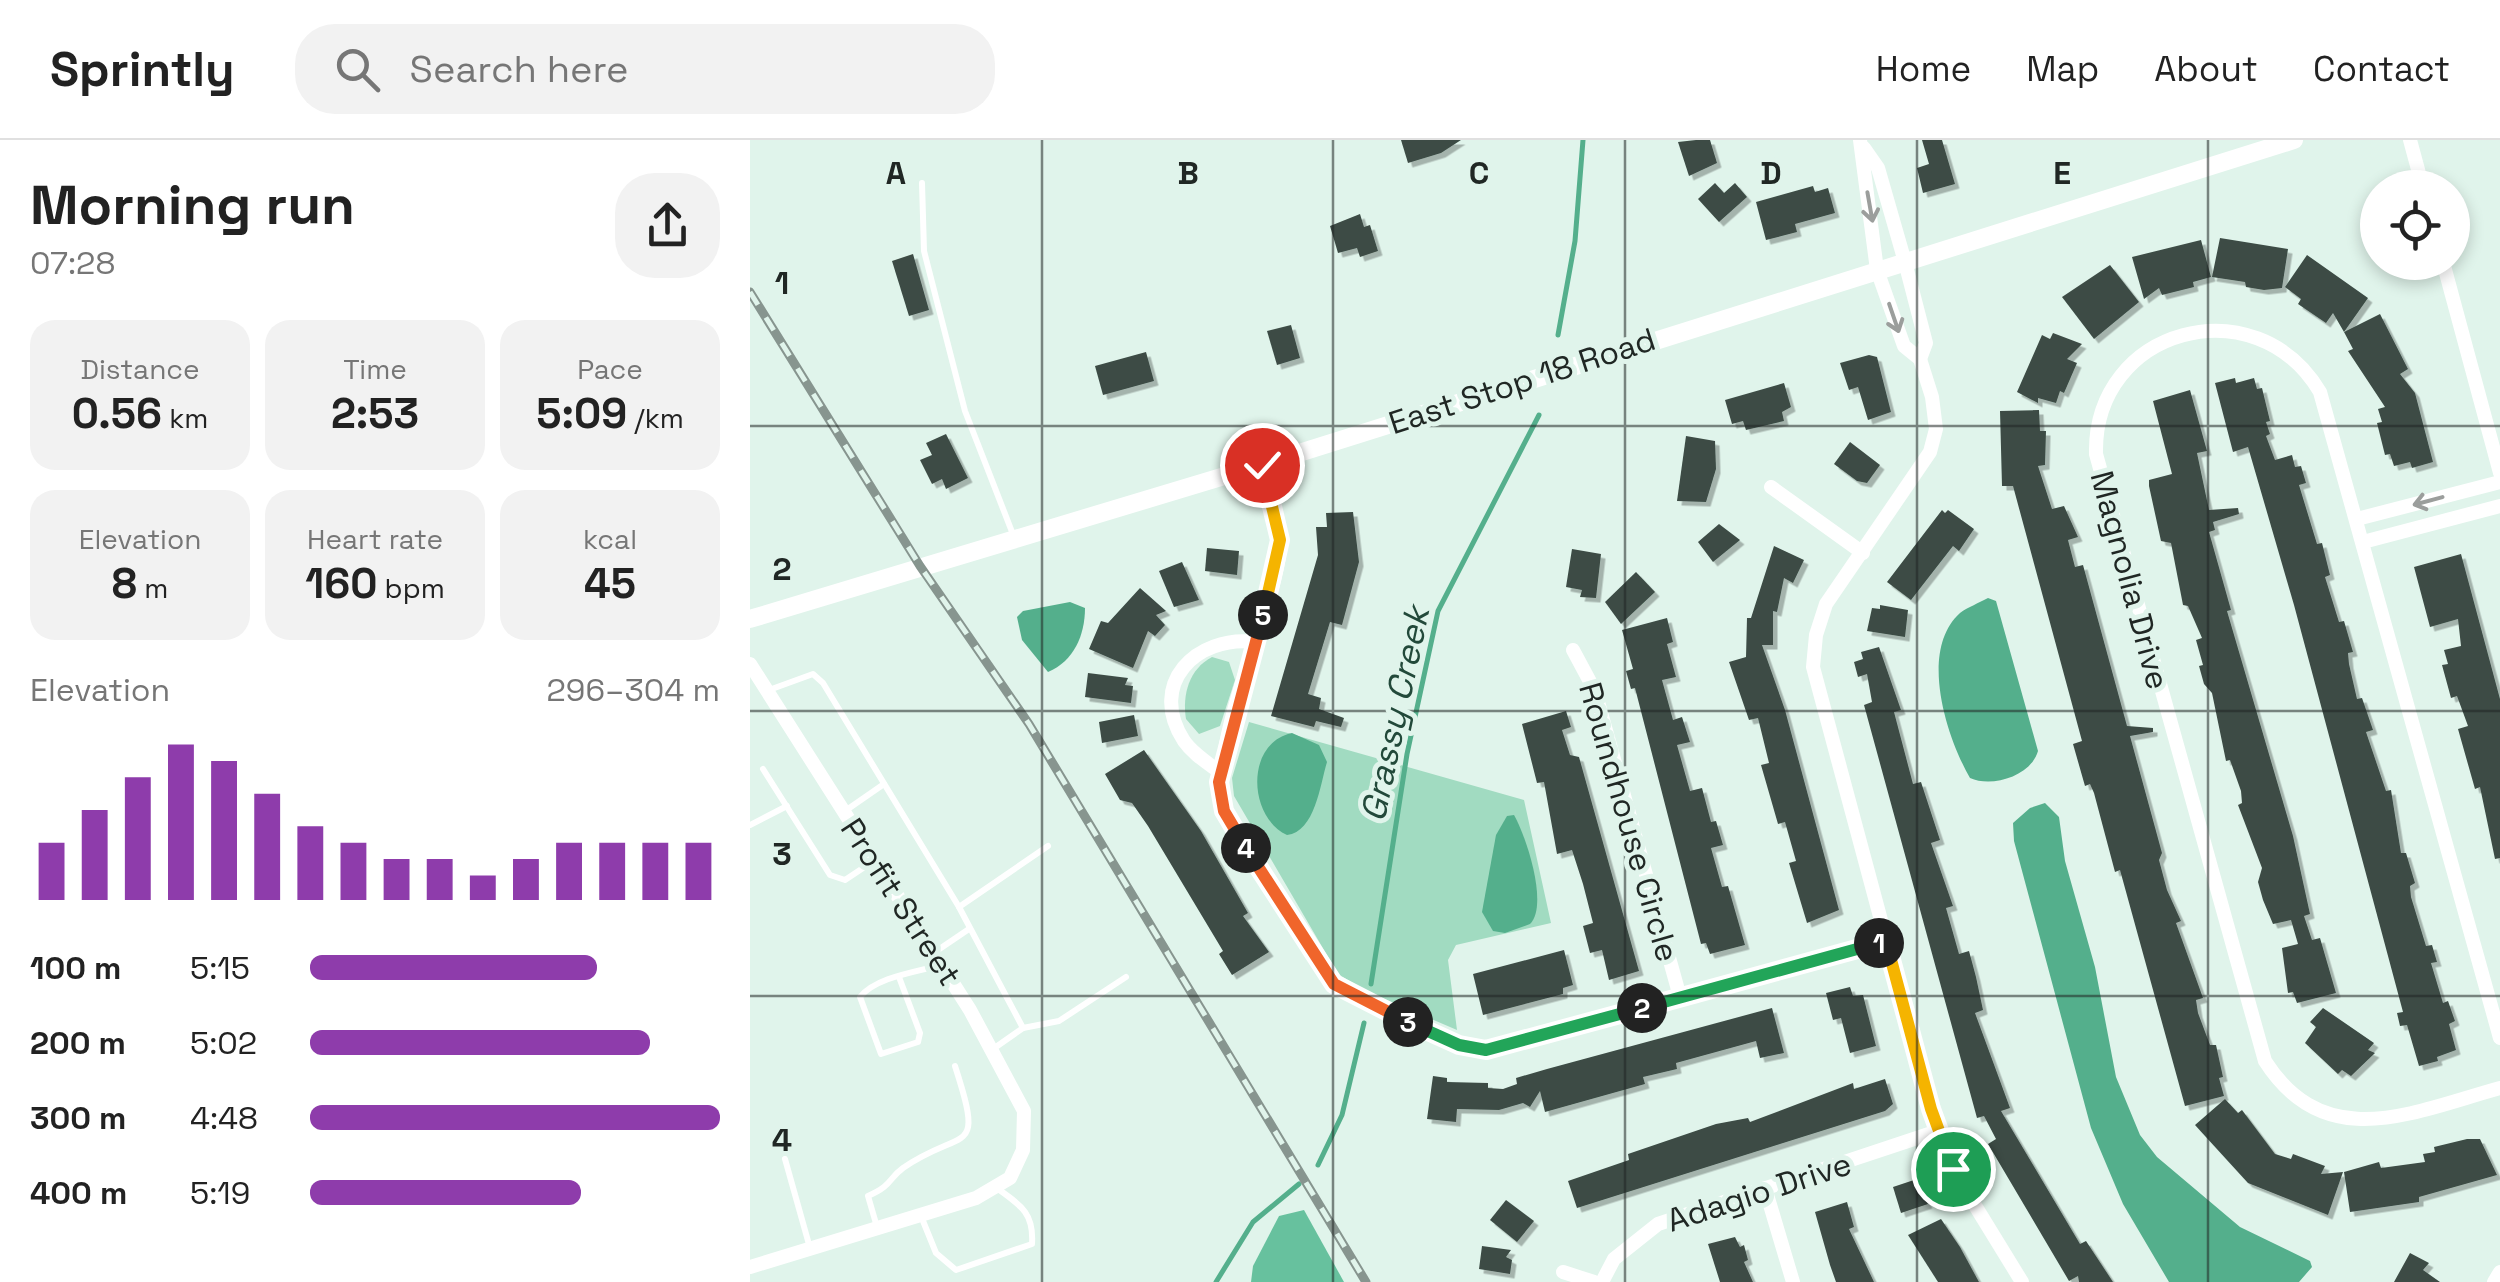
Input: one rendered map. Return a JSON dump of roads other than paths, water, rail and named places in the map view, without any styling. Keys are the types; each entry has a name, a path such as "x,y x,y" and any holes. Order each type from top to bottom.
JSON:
{"street":[{"name":"East Stop 18 Road","path":"750,619 1262,465 2294,140"},
{"path":"2410,140 2418,170"},
{"path":"1860,142 1878,168 1905,262 1926,343 1920,359"},
{"path":"1860,142 1877,270 1904,346 1920,359 1932,397 1936,429 1930,452 1826,604 1816,635 1813,667 1938,1131 1960,1180 2022,1282"},
{"path":"2448,280 2500,473"},
{"name":"Magnolia Drive","path":"2500,1038 2320,392 2302,366 2267,340 2217,329 2168,340 2132,363 2106,398 2096,440 2099,469 2264,1061 2279,1083 2309,1108 2363,1122 2500,1088"},
{"path":"1262,465 1280,540 1220,772 1224,811 1325,973 1344,992 1459,1045 1486,1050 1886,941"},
{"path":"2357,520 2500,482"},
{"path":"1771,487 1863,553"},
{"path":"2364,542 2500,506"},
{"path":"1220,772 1185,743 1174,716 1174,686 1196,654 1224,642 1255,642"},
{"name":"Roundhouse Circle","path":"1573,650 1595,690 1680,997"},
{"name":"Profit Street","path":"750,664 938,958 1024,1111 1023,1150 1010,1178 995,1186"},
{"name":"Adagio Drive","path":"1602,1282 1614,1259 1658,1224 1938,1131"},
{"path":"750,1268 976,1198 995,1186"},
{"path":"1765,1188 1794,1282"},
{"path":"1564,1272 1594,1282"},
{"path":"2494,1282 2500,1272"}],"lane":[{"path":"922,183 924,251 965,411 1014,538"},
{"path":"768,691 813,674 824,683 959,907 1023,1028"},
{"path":"764,769 830,874 845,880 876,860"},
{"path":"844,812 884,784"},
{"path":"750,825 787,806"},
{"path":"959,907 1048,846"},
{"path":"899,978 920,1033 918,1042 881,1054 860,997 868,987 899,978 938,958 969,929"},
{"path":"993,1050 1023,1028 1059,1021 1126,977"},
{"path":"878,1228 868,1196 892,1185 900,1170 959,1143 968,1133 970,1113 955,1066"},
{"path":"785,1159 810,1249"},
{"path":"920,1215 936,1253 956,1270 1032,1244 1033,1224 1028,1211 995,1186"}],"waterway":[{"name":"Grassy Creek","path":"1558,335 1575,241 1583,140"},
{"name":"Grassy Creek","path":"1371,984 1407,754 1438,611 1539,415"},
{"name":"Grassy Creek","path":"1318,1165 1342,1115 1364,1023"},
{"name":"Grassy Creek","path":"1216,1282 1253,1222 1299,1184"}],"railway":[{"path":"750,292 920,566 1029,724 1366,1282"}]}
